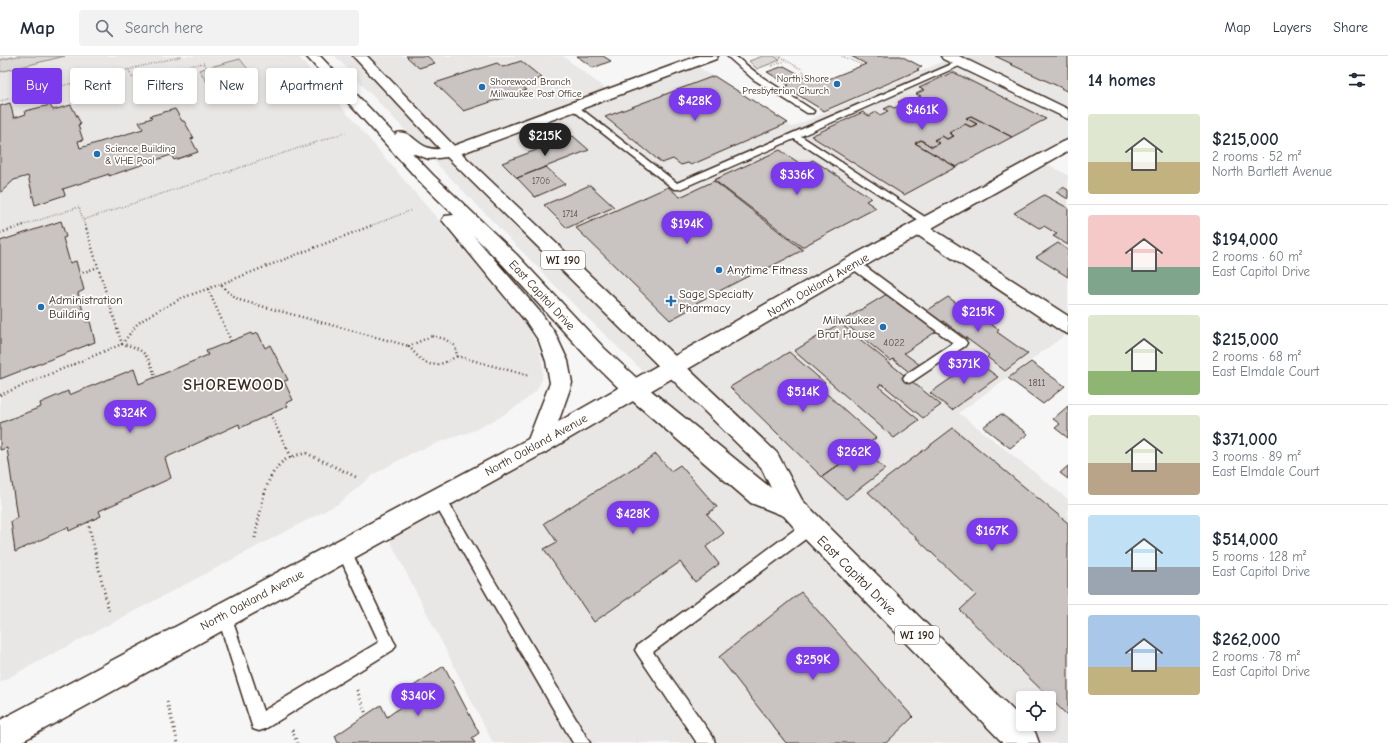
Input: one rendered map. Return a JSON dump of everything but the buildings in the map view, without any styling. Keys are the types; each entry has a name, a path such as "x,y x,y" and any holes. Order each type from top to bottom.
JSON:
{"main road":[{"name":"East Capitol Drive","path":"312,56 323,68"},
{"name":"East Capitol Drive","path":"360,56 451,152 769,460 801,517 1024,743"},
{"path":"357,91 415,150 432,155 451,152 711,56"},
{"path":"948,56 1068,115"},
{"name":"East Capitol Drive","path":"357,104 437,189 510,260 597,354 635,390 760,495 801,517"},
{"name":"North Oakland Avenue","path":"0,737 538,445 854,264 1068,145"},
{"path":"437,189 447,216 534,318 548,339 554,353 561,383 538,445"},
{"path":"923,226 1068,326"}],"lane":[{"path":"731,56 756,77 810,111"},
{"path":"573,107 677,187 962,62"},
{"path":"794,135 923,226"},
{"path":"854,264 960,343 909,378"},
{"path":"439,499 582,743"},
{"path":"708,743 643,650 801,517"},
{"path":"224,615 259,723 388,645 344,551"}],"path":[{"path":"0,101 183,56"},
{"path":"778,56 803,70 806,78"},
{"path":"842,56 862,65"},
{"path":"129,70 132,78 204,63 207,68"},
{"path":"83,220 348,132"},
{"path":"0,233 79,207 122,344"},
{"path":"0,395 122,344 138,324 154,313 182,298 412,210"},
{"path":"79,274 98,268"},
{"path":"221,284 227,291 239,300 409,346 422,362 432,365 447,362 456,356 530,376"},
{"path":"208,289 231,341"},
{"path":"409,346 432,336 445,339 455,346 456,356"},
{"path":"122,344 133,346 142,350 147,355 155,377"},
{"path":"270,414 291,457"},
{"path":"255,538 270,478 278,465 291,457 306,453 358,478"},
{"path":"88,522 108,612"},
{"path":"350,694 357,690 366,714"},
{"path":"167,702 178,743"},
{"path":"287,733 298,726"},
{"path":"292,730 297,743"}],"shaded area":[{"path":"0,56 298,56 308,68 266,68 266,104 339,104 502,294 529,328 539,348 543,367 542,380 536,391 522,403 502,416 473,431 410,454 373,475 338,504 0,682"},
{"path":"17,56 65,56 0,72 0,60"},
{"path":"335,56 563,56 611,93 692,63 792,127 955,56 1068,56 1068,145 1040,160 1068,175 1068,333 959,413 1068,499 1068,743 493,743 384,529 652,380 575,306 357,79 357,68 346,68"},
{"path":"763,56 774,56 780,60 757,69 749,61"},
{"path":"240,59 247,68 206,68"},
{"path":"205,68 205,79 199,70"}],"place":[{"name":"North Shore Presbyterian Church","path":"837,84"},
{"name":"Shorewood Branch Milwaukee Post Office","path":"482,87"},
{"name":"Science Building & VHE Pool","path":"97,154"},
{"name":"Anytime Fitness","path":"719,270"},
{"name":"Sage Specialty Pharmacy","path":"671,301"},
{"name":"Administration Building","path":"41,307"},
{"name":"Milwaukee Brat House","path":"883,327"}],"district":[{"name":"SHOREWOOD","path":"234,384"}]}
